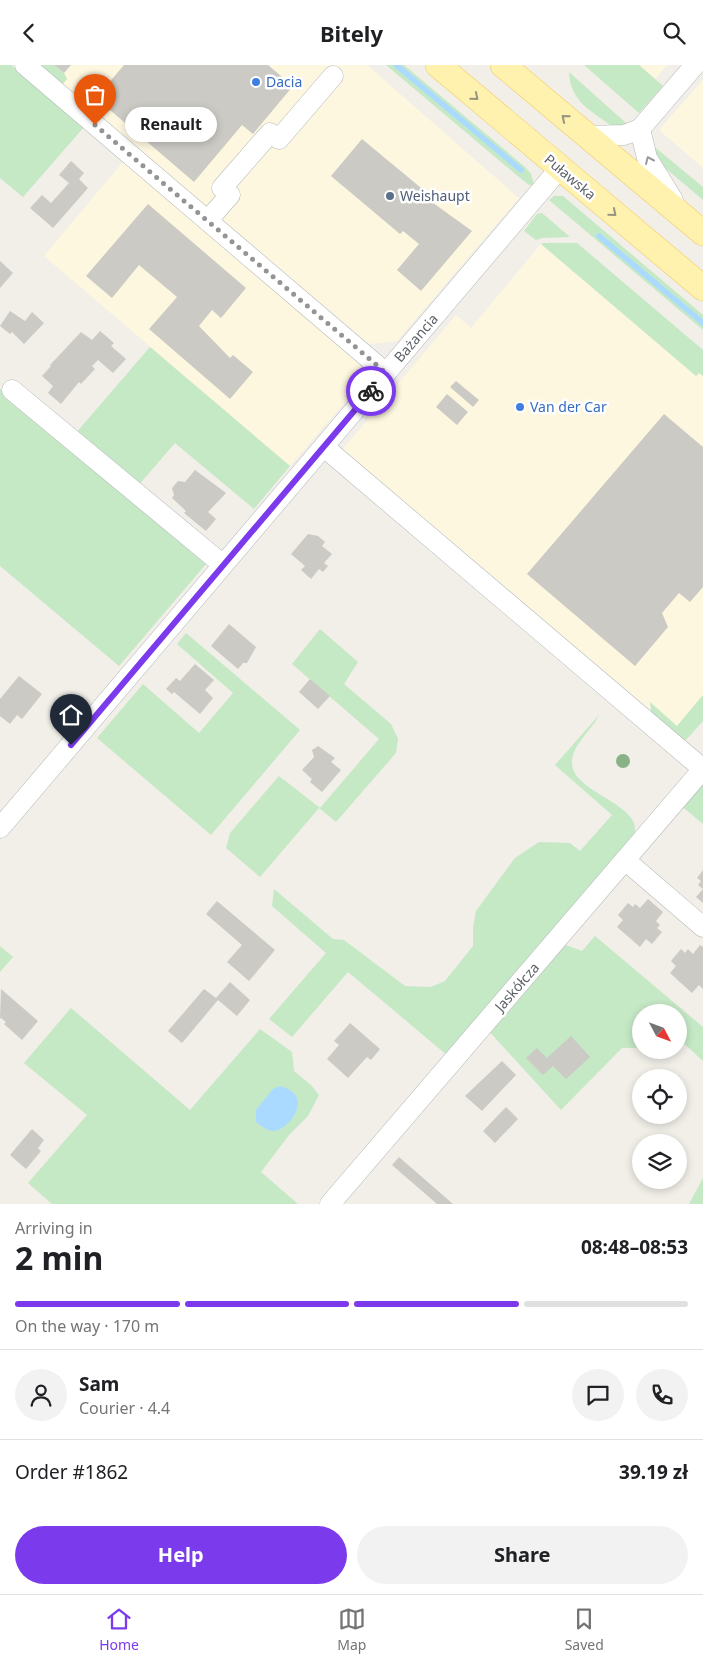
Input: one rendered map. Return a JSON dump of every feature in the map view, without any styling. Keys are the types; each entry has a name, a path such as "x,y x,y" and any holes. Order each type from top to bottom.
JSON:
{"main road":[{"name":"Puławska","path":"438,65 703,288"},
{"path":"502,65 703,233"}],"street":[{"path":"25,65 386,373"},
{"path":"586,136 624,135 640,129 695,65"},
{"path":"208,221 230,195 222,188 270,133 279,139 333,76"},
{"path":"640,129 647,159 683,217"},
{"name":"Bażancia","path":"0,828 222,564 324,447 560,168"},
{"path":"12,390 222,564"},
{"path":"324,447 703,769"},
{"name":"Jaskółcza","path":"330,1204 703,769"},
{"path":"625,860 703,927"}],"shaded area":[{"path":"40,65 367,65 519,198 397,341 369,344"},
{"path":"639,65 667,65 655,79"},
{"path":"703,80 703,168 659,130"},
{"path":"123,162 360,362 363,381 290,466 44,256"},
{"path":"541,244 696,375 699,373 703,376 703,695 677,726 650,703 650,710 343,449 456,315 471,328"}],"green space":[{"path":"0,65 11,65 84,127 23,197 0,178"},
{"path":"38,65 54,65 64,73 67,79 62,85"},
{"path":"386,65 404,65 525,167 531,174 534,185 529,185 519,177"},
{"path":"584,65 639,65 663,86 639,113"},
{"path":"569,72 627,124 613,127 584,105 573,91"},
{"path":"651,144 703,187 703,200 656,160"},
{"path":"554,196 563,196 703,315 703,330 549,200"},
{"path":"542,213 570,237 536,240 524,231 537,214"},
{"path":"577,243 703,350 703,376 699,373 696,376 541,244"},
{"path":"150,347 290,466 254,509 175,443 137,487 75,434"},
{"path":"0,389 206,564 119,666 0,566"},
{"path":"320,629 358,662 344,684 391,724 398,739 396,753 336,822 319,808 260,877 226,848 230,833 279,776 320,808 379,739 292,664"},
{"path":"186,633 300,730 211,835 97,738 143,684 199,733 233,693 177,644"},
{"path":"703,695 703,721 685,741 652,716 650,702 677,726"},
{"path":"599,715 575,750 572,762 574,771 580,780 629,815 634,823 635,835 448,1056 348,972 292,1037 269,1019 326,953 272,906 274,889 333,939 344,940 405,986 431,987 445,981 473,946 473,928 476,911 515,858 539,842 570,843 580,851 612,815 555,765"},
{"path":"703,778 703,824 679,804"},
{"path":"595,936 676,1004 632,1004 632,1048 622,1048 561,1110 487,1029 563,944 582,951"},
{"path":"0,946 13,957 0,972"},
{"path":"71,1008 190,1110 260,1029 292,1052 294,1071 311,1085 319,1095 308,1116 289,1135 261,1172 298,1204 52,1204 28,1183 87,1115 24,1063"},
{"path":"688,1014 703,1027 703,1061 688,1047"},
{"path":"703,1178 703,1204 689,1204"}],"water":[{"path":"280,1086 291,1090 298,1104 292,1119 286,1125 271,1131 256,1122 256,1110 273,1089"}],"building":[{"path":"54,65 71,65 64,73"},
{"path":"124,65 268,65 293,86 253,134 242,125 194,182 96,98"},
{"path":"362,139 432,197 429,200 472,231 421,291 397,270 419,244 403,231 400,234 331,176"},
{"path":"71,161 84,173 79,179 88,188 53,228 30,208 42,195 51,203 69,183 59,175"},
{"path":"148,204 246,288 221,318 212,310 199,326 230,358 233,355 253,372 230,399 149,329 177,297 139,265 112,298 86,276"},
{"path":"0,261 13,273 0,288"},
{"path":"10,311 25,321 32,312 44,323 24,344 12,332 10,334 0,326"},
{"path":"100,331 114,343 111,346 126,359 113,373 98,360 92,366 95,369 81,384 79,382 61,404 48,393 53,386 42,376 81,332 92,340"},
{"path":"456,381 479,400 473,407 450,387"},
{"path":"447,394 468,412 457,425 436,407"},
{"path":"664,414 703,447 703,587 690,602 679,593 662,613 668,627 635,666 527,574"},
{"path":"195,470 226,493 208,512 216,519 206,531 184,513 186,511 172,498 174,495 172,488 178,481 185,482"},
{"path":"308,534 318,536 325,542 322,546 332,554 324,563 328,566 323,572 319,569 311,579 301,570 305,566 291,554"},
{"path":"229,624 256,647 247,663 243,663 238,669 211,646"},
{"path":"195,664 214,680 205,690 213,698 200,714 174,692 172,694 166,689 176,678 180,681"},
{"path":"19,676 42,694 22,719 17,715 10,724 0,716 0,699"},
{"path":"310,679 330,696 318,709 299,692"},
{"path":"318,746 335,758 331,762 341,770 322,792 310,782 312,779 302,770 314,757 312,750"},
{"path":"703,870 703,889 698,885 701,881 697,878"},
{"path":"703,889 703,903 696,897"},
{"path":"648,899 663,912 656,921 660,925 657,928 662,932 652,944 646,939 640,947 617,927 623,920 618,915 628,903 633,907 635,904 640,908"},
{"path":"217,901 275,950 249,981 227,962 242,945 206,914"},
{"path":"700,945 703,947 703,989 699,985 692,993 670,973 676,966 671,961 681,949 685,953 688,949 693,954"},
{"path":"230,982 250,1000 237,1016 218,1000 182,1043 168,1031 204,989 216,998"},
{"path":"1,989 38,1021 22,1040 4,1024 6,1022 0,1019"},
{"path":"350,1023 380,1049 371,1060 367,1057 348,1078 327,1059 339,1045 334,1041"},
{"path":"571,1036 590,1057 566,1079 553,1066 543,1075 526,1058 537,1048 547,1058"},
{"path":"502,1061 516,1075 482,1111 465,1096"},
{"path":"506,1107 518,1119 495,1143 483,1131"},
{"path":"32,1129 44,1140 38,1148 41,1151 26,1169 10,1155"},
{"path":"399,1157 453,1204 437,1204 392,1165"}],"waterway":[{"path":"396,65 521,170"},
{"path":"599,236 703,323"}],"way so far":[{"path":"95,125 386,373 371,391"}],"place":[{"name":"Dacia","path":"256,82"},
{"name":"Renault","path":"95,125"},
{"name":"Weishaupt","path":"390,196"},
{"name":"Van der Car","path":"520,407"}],"route":[{"path":"71,745 222,564 371,391"}]}
